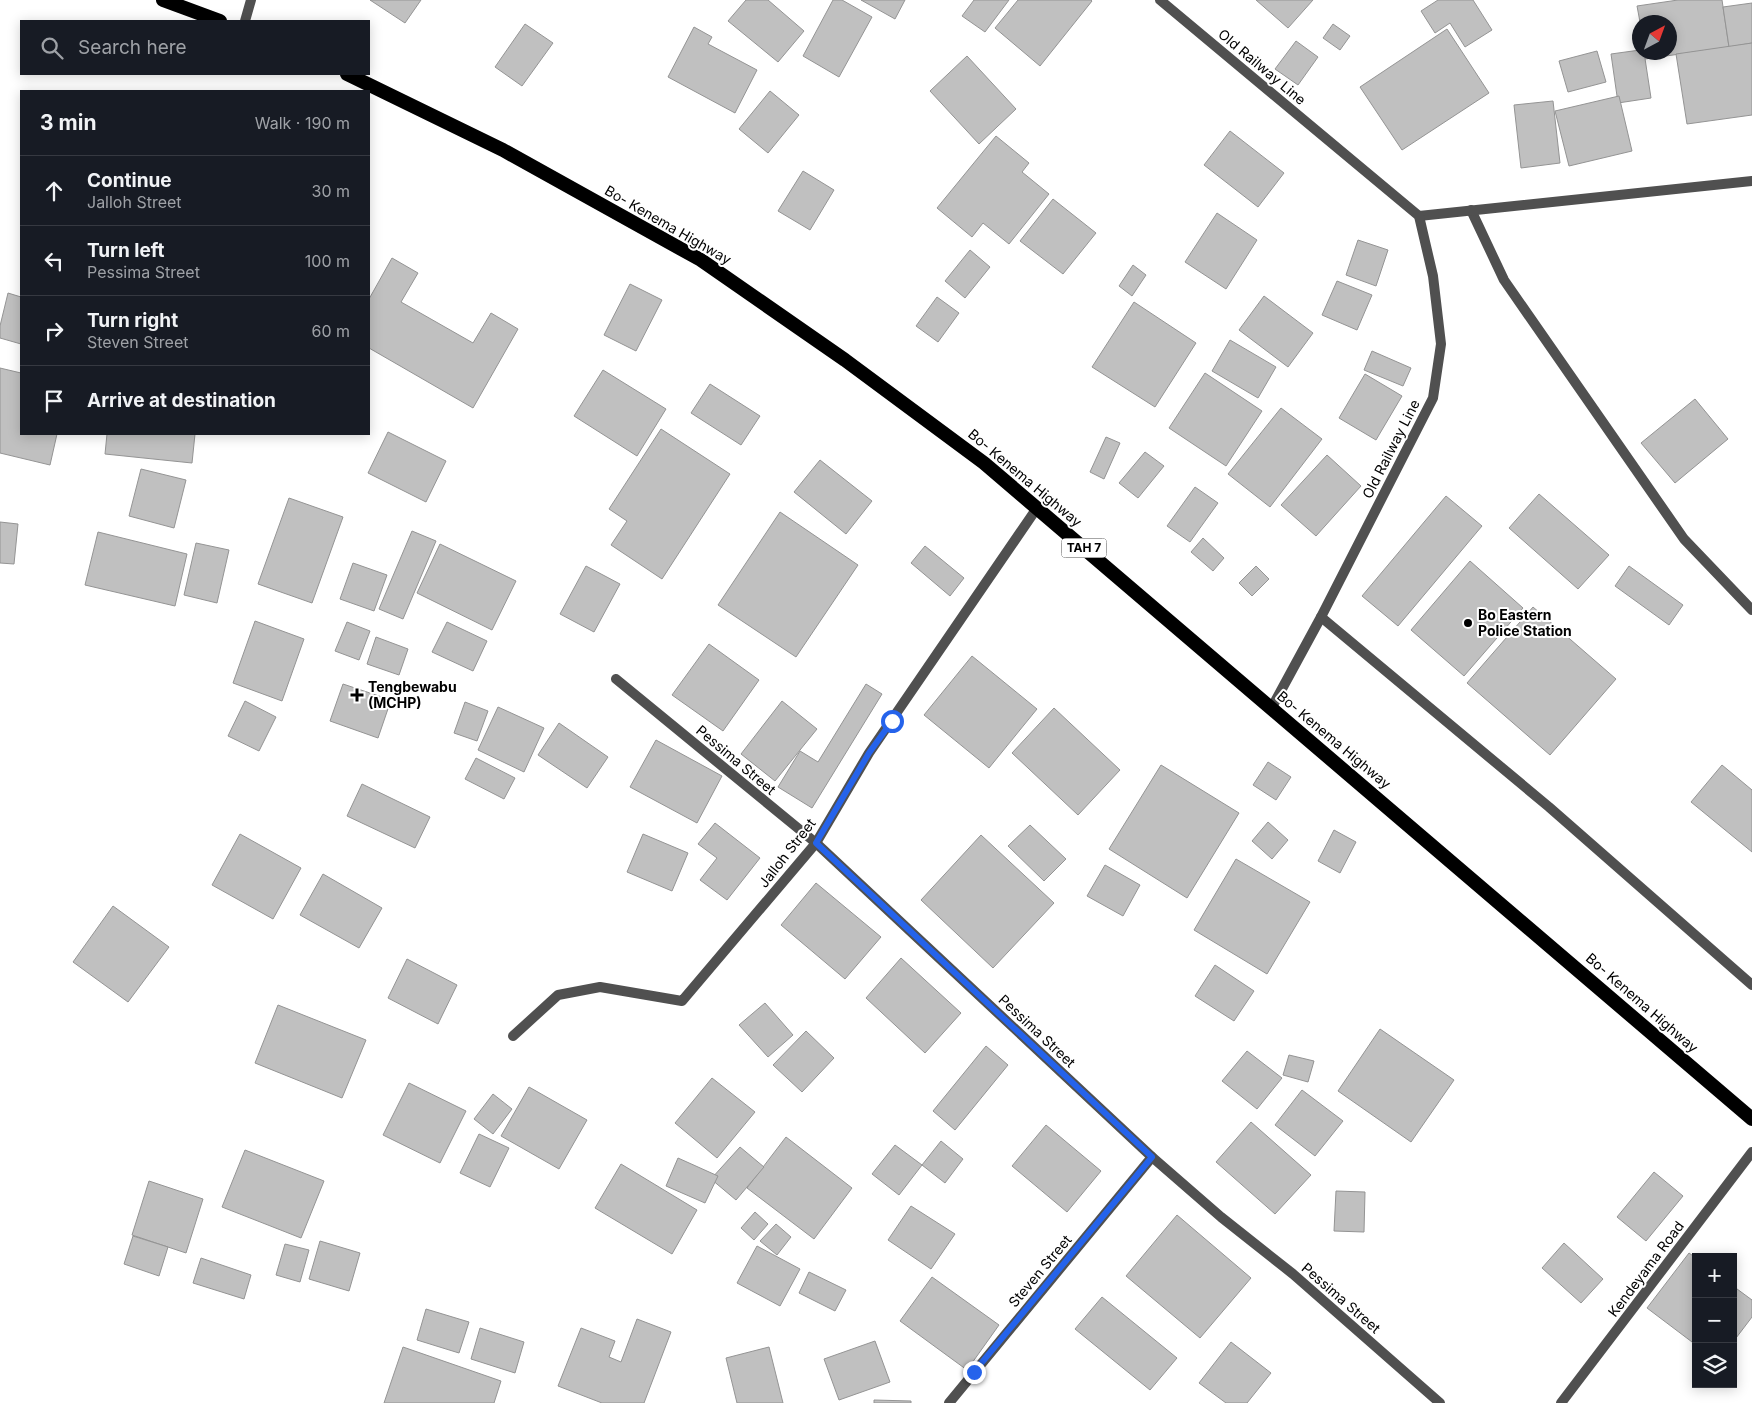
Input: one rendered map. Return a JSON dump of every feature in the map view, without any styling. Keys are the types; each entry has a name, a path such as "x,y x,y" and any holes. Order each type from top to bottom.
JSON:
{"highway":[{"path":"163,0 217,20"},
{"name":"Bo- Kenema Highway","path":"349,75 503,150 701,260 846,360 984,462 1752,1119"}],"street":[{"path":"245,20 251,0"},
{"name":"Old Railway Line","path":"1160,0 1419,216 1433,276 1441,344 1433,398 1322,617 1271,709"},
{"path":"1419,216 1752,181"},
{"path":"1471,210 1504,280 1672,522 1684,539 1752,610"},
{"name":"Jalloh Street","path":"513,1036 558,995 600,987 682,1001 816,843 869,753 1037,508"},
{"path":"1322,617 1549,807 1752,985"},
{"name":"Pessima Street","path":"616,679 816,843 1152,1157 1293,1274 1440,1403"},
{"name":"Kendeyama Road","path":"1561,1403 1752,1152"},
{"name":"Steven Street","path":"949,1403 1152,1157"}],"building":[{"path":"370,0 421,0 405,23"},
{"path":"746,0 768,0 804,31 778,62 728,21"},
{"path":"833,0 842,0 872,17 839,77 803,56"},
{"path":"861,0 905,0 895,19"},
{"path":"974,0 1009,0 985,32 962,16"},
{"path":"1018,0 1092,1 1040,66 995,28"},
{"path":"1256,0 1313,0 1288,28"},
{"path":"1438,0 1473,0 1492,30 1465,47 1450,23 1435,33 1421,11"},
{"path":"1678,0 1722,0 1729,47 1677,54 1677,15 1639,15 1637,6"},
{"path":"1752,3 1752,43 1729,47 1723,7"},
{"path":"525,24 553,43 522,86 495,67"},
{"path":"1333,24 1350,36 1340,50 1323,38"},
{"path":"694,27 712,37 708,44 757,70 735,113 668,77"},
{"path":"1447,29 1489,93 1402,150 1360,87"},
{"path":"1296,41 1318,57 1298,85 1275,69"},
{"path":"1752,43 1752,115 1687,124 1677,54"},
{"path":"1597,51 1606,82 1568,92 1559,61"},
{"path":"1632,51 1632,60 1645,60 1651,98 1618,103 1611,54"},
{"path":"967,56 1016,109 979,144 930,91"},
{"path":"770,91 799,115 768,153 739,129"},
{"path":"1619,96 1632,151 1569,166 1555,111"},
{"path":"1553,101 1560,163 1521,168 1514,105"},
{"path":"1230,131 1284,173 1258,207 1204,165"},
{"path":"996,136 1029,163 1022,172 1049,194 1009,244 983,223 972,237 937,208"},
{"path":"803,171 834,190 810,230 778,211"},
{"path":"1053,199 1096,233 1063,274 1020,241"},
{"path":"1217,213 1257,240 1226,289 1185,262"},
{"path":"1358,240 1388,250 1376,286 1346,275"},
{"path":"970,250 990,267 965,298 945,281"},
{"path":"392,258 418,273 401,302 473,343 491,313 518,329 473,408 370,349 370,297"},
{"path":"1133,265 1146,275 1132,296 1119,286"},
{"path":"1337,281 1372,295 1357,330 1322,315"},
{"path":"630,284 662,300 636,351 604,335"},
{"path":"8,293 20,297 20,344 0,338 0,326"},
{"path":"1264,296 1313,333 1288,367 1239,330"},
{"path":"937,297 959,313 938,342 916,326"},
{"path":"1134,302 1196,343 1155,407 1092,367"},
{"path":"1230,340 1276,367 1258,398 1212,371"},
{"path":"1372,351 1411,368 1403,386 1364,370"},
{"path":"0,368 20,373 20,435 57,435 50,465 0,453"},
{"path":"603,370 666,409 637,456 574,416"},
{"path":"1205,373 1262,411 1226,466 1169,428"},
{"path":"1365,374 1402,396 1376,440 1339,418"},
{"path":"710,384 760,416 741,445 691,413"},
{"path":"1695,399 1728,439 1675,483 1641,443"},
{"path":"1281,408 1322,439 1270,507 1228,474"},
{"path":"661,429 730,474 662,579 611,545 627,521 609,509"},
{"path":"388,432 446,461 426,502 368,473"},
{"path":"107,435 195,435 192,463 105,454"},
{"path":"1106,437 1120,443 1104,479 1090,472"},
{"path":"1145,452 1164,466 1138,498 1119,483"},
{"path":"1327,455 1361,486 1316,536 1281,505"},
{"path":"820,460 872,501 846,534 794,492"},
{"path":"141,469 186,480 174,528 129,516"},
{"path":"1195,487 1218,503 1190,542 1167,526"},
{"path":"1539,494 1609,555 1578,589 1509,528"},
{"path":"1446,496 1482,526 1398,626 1362,596"},
{"path":"289,498 343,517 312,603 258,584"},
{"path":"780,512 858,565 796,657 718,605"},
{"path":"0,522 18,524 14,564 0,563"},
{"path":"412,531 436,541 403,619 379,609"},
{"path":"98,532 187,554 175,606 85,585"},
{"path":"1203,538 1224,558 1213,571 1191,552"},
{"path":"196,543 229,550 217,603 184,595"},
{"path":"440,544 516,581 492,630 417,593"},
{"path":"925,546 964,578 950,596 911,563"},
{"path":"1470,561 1523,608 1464,676 1411,630"},
{"path":"353,563 387,575 374,611 340,599"},
{"path":"586,566 620,584 594,632 560,614"},
{"path":"1256,566 1269,579 1252,596 1239,583"},
{"path":"1629,566 1683,605 1669,625 1615,586"},
{"path":"1533,607 1616,679 1550,755 1467,683"},
{"path":"255,621 304,639 282,701 233,683"},
{"path":"347,622 370,631 359,660 335,651"},
{"path":"447,622 487,641 473,671 432,652"},
{"path":"376,637 408,649 399,675 367,664"},
{"path":"709,644 759,680 723,731 672,695"},
{"path":"972,656 1037,709 989,768 924,715"},
{"path":"343,684 391,700 378,738 330,721"},
{"path":"866,684 882,694 812,808 778,787 800,751 818,762"},
{"path":"245,701 276,717 259,751 228,736"},
{"path":"782,701 817,729 775,781 741,754"},
{"path":"465,702 488,711 477,741 454,733"},
{"path":"498,707 544,728 524,772 478,750"},
{"path":"1054,708 1120,770 1078,815 1012,753"},
{"path":"559,723 608,757 587,788 538,755"},
{"path":"656,740 722,776 697,823 630,787"},
{"path":"476,758 515,778 504,799 465,779"},
{"path":"1268,762 1291,777 1276,800 1253,785"},
{"path":"1161,765 1239,813 1187,898 1109,849"},
{"path":"1722,765 1752,790 1752,852 1691,802"},
{"path":"362,784 430,817 415,848 347,816"},
{"path":"1268,822 1288,840 1272,859 1252,841"},
{"path":"715,823 760,858 727,900 700,880 717,858 698,844"},
{"path":"1030,825 1066,859 1044,881 1008,846"},
{"path":"1334,830 1356,842 1340,873 1318,861"},
{"path":"240,834 301,868 273,919 212,885"},
{"path":"643,834 688,853 672,891 627,872"},
{"path":"981,835 1054,903 993,968 921,900"},
{"path":"1236,859 1310,902 1267,974 1194,930"},
{"path":"1105,865 1140,885 1123,916 1087,896"},
{"path":"323,874 382,908 359,948 300,915"},
{"path":"816,883 881,937 845,979 781,925"},
{"path":"113,906 169,947 128,1002 73,962"},
{"path":"901,958 961,1013 925,1053 866,998"},
{"path":"407,959 457,985 438,1024 388,998"},
{"path":"1215,965 1254,991 1234,1021 1195,996"},
{"path":"765,1003 793,1035 768,1057 739,1025"},
{"path":"278,1005 366,1040 342,1098 255,1063"},
{"path":"1380,1029 1454,1080 1411,1142 1338,1091"},
{"path":"806,1031 834,1058 802,1092 773,1065"},
{"path":"986,1046 1008,1065 955,1130 933,1111"},
{"path":"1247,1051 1282,1078 1257,1109 1222,1081"},
{"path":"1289,1055 1314,1061 1308,1082 1283,1075"},
{"path":"712,1078 755,1112 717,1158 675,1123"},
{"path":"409,1083 466,1111 440,1163 383,1135"},
{"path":"529,1087 587,1120 559,1169 501,1136"},
{"path":"1302,1090 1343,1121 1315,1156 1275,1125"},
{"path":"493,1094 512,1109 493,1134 474,1119"},
{"path":"1251,1122 1311,1175 1275,1214 1216,1162"},
{"path":"1046,1125 1101,1171 1067,1212 1012,1166"},
{"path":"479,1134 509,1148 490,1187 460,1173"},
{"path":"786,1137 852,1188 814,1239 747,1188"},
{"path":"941,1141 963,1159 945,1183 922,1165"},
{"path":"895,1145 922,1165 899,1195 872,1174"},
{"path":"740,1147 764,1167 736,1200 711,1179"},
{"path":"245,1150 324,1181 301,1238 222,1207"},
{"path":"678,1158 718,1176 705,1203 666,1186"},
{"path":"621,1164 697,1210 672,1254 595,1208"},
{"path":"1654,1172 1683,1196 1646,1241 1617,1217"},
{"path":"149,1181 203,1199 186,1253 132,1235"},
{"path":"1336,1191 1365,1192 1364,1232 1334,1231"},
{"path":"911,1206 955,1234 931,1269 888,1240"},
{"path":"755,1212 768,1224 754,1240 741,1228"},
{"path":"1177,1215 1251,1278 1200,1338 1126,1276"},
{"path":"776,1224 791,1237 777,1255 760,1241"},
{"path":"133,1236 168,1247 159,1276 124,1264"},
{"path":"320,1241 360,1253 349,1291 309,1279"},
{"path":"1564,1243 1603,1279 1581,1303 1542,1268"},
{"path":"285,1244 309,1250 300,1282 276,1275"},
{"path":"757,1246 800,1269 780,1306 737,1283"},
{"path":"1689,1253 1692,1255 1692,1342 1647,1308"},
{"path":"201,1258 251,1275 244,1299 193,1283"},
{"path":"809,1272 846,1290 835,1311 799,1293"},
{"path":"932,1277 999,1325 967,1370 900,1321"},
{"path":"1737,1289 1752,1300 1752,1317 1737,1337"},
{"path":"1102,1297 1177,1358 1150,1390 1075,1329"},
{"path":"426,1309 469,1322 459,1353 417,1340"},
{"path":"637,1319 671,1332 644,1403 602,1403 558,1386 581,1328 615,1341 609,1357 621,1362"},
{"path":"480,1328 524,1342 515,1373 471,1359"},
{"path":"875,1341 890,1382 839,1400 824,1359"},
{"path":"1231,1342 1271,1373 1247,1403 1226,1403 1199,1383"},
{"path":"403,1347 501,1381 494,1403 384,1403"},
{"path":"769,1347 783,1403 737,1403 726,1358"},
{"path":"874,1400 911,1401 911,1403 874,1403"}],"place":[{"name":"Bo Eastern Police Station","path":"1468,623"},
{"name":"Tengbewabu (MCHP)","path":"357,695"}],"route":[{"path":"892,721 869,753 816,843 1152,1157 974,1372"}]}
